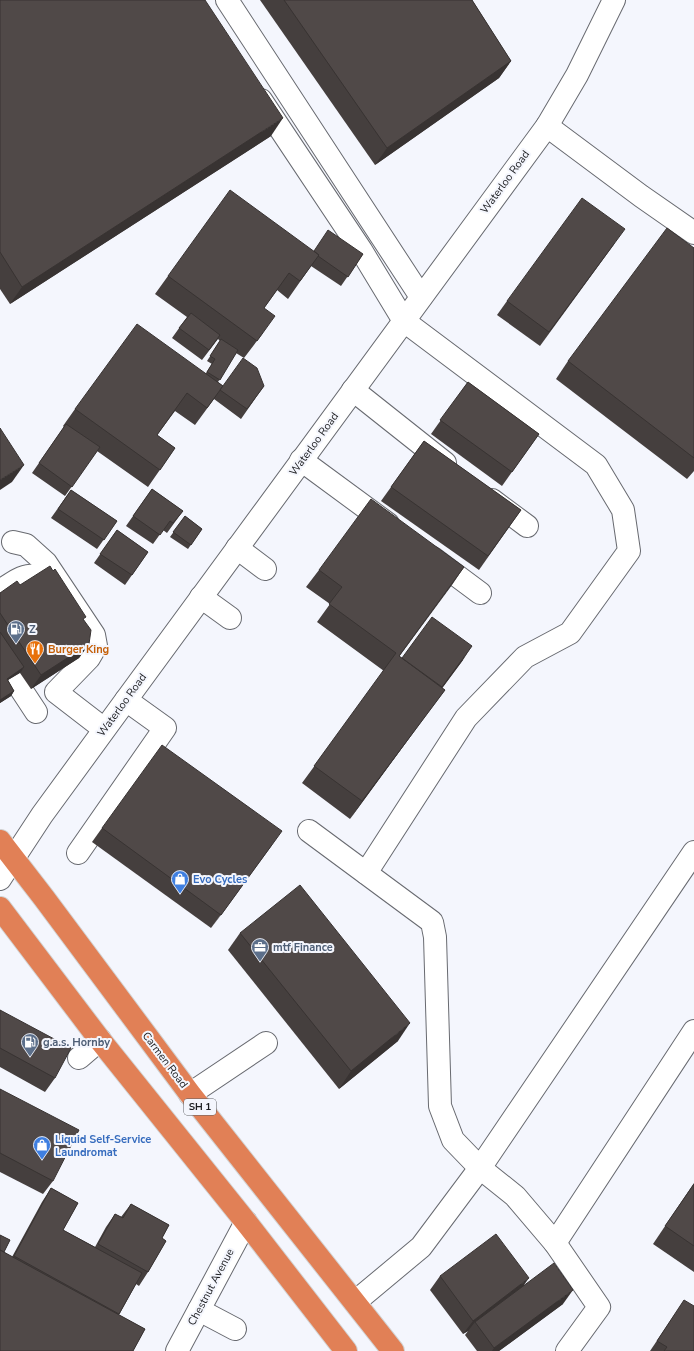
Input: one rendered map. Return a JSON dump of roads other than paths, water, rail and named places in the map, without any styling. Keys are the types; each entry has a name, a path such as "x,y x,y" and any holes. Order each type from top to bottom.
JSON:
{"highway":[{"name":"Carmen Road","path":"0,841 190,1094 393,1351"},
{"path":"0,908 100,1040 246,1222 346,1351"}],"street":[{"path":"227,0 421,297"},
{"name":"Waterloo Road","path":"0,879 42,815 104,729 547,126 577,75 614,0"},
{"path":"249,83 361,250 404,321 596,465 623,510 629,551 570,633 525,657 466,718 366,873"},
{"path":"547,126 694,233"},
{"path":"353,390 461,476"},
{"path":"301,460 480,593"},
{"path":"479,490 526,526"},
{"path":"13,542 26,545 46,563 94,634 96,646 91,655 56,692 104,729"},
{"path":"237,548 265,568"},
{"path":"0,591 18,579 28,575 35,576 46,582 91,655"},
{"path":"201,597 230,618"},
{"path":"13,677 36,712"},
{"path":"78,853 165,728 126,700"},
{"path":"309,831 430,920 434,925 440,1106 453,1140 480,1168 515,1196 555,1243 598,1307 567,1351"},
{"path":"355,1302 421,1247 480,1168 694,852"},
{"path":"555,1243 694,1031"},
{"path":"79,1058 100,1040"},
{"path":"190,1094 266,1044"},
{"name":"Chestnut Avenue","path":"177,1351 246,1222"},
{"path":"199,1310 235,1329"}],"place":[{"name":"Z","path":"16,644"},
{"name":"Burger King","path":"35,664"},
{"name":"Evo Cycles","path":"180,894"},
{"name":"mtf Finance","path":"260,962"},
{"name":"g.a.s. Hornby","path":"30,1057"},
{"name":"Liquid Self-Service Laundromat","path":"42,1160"}]}
